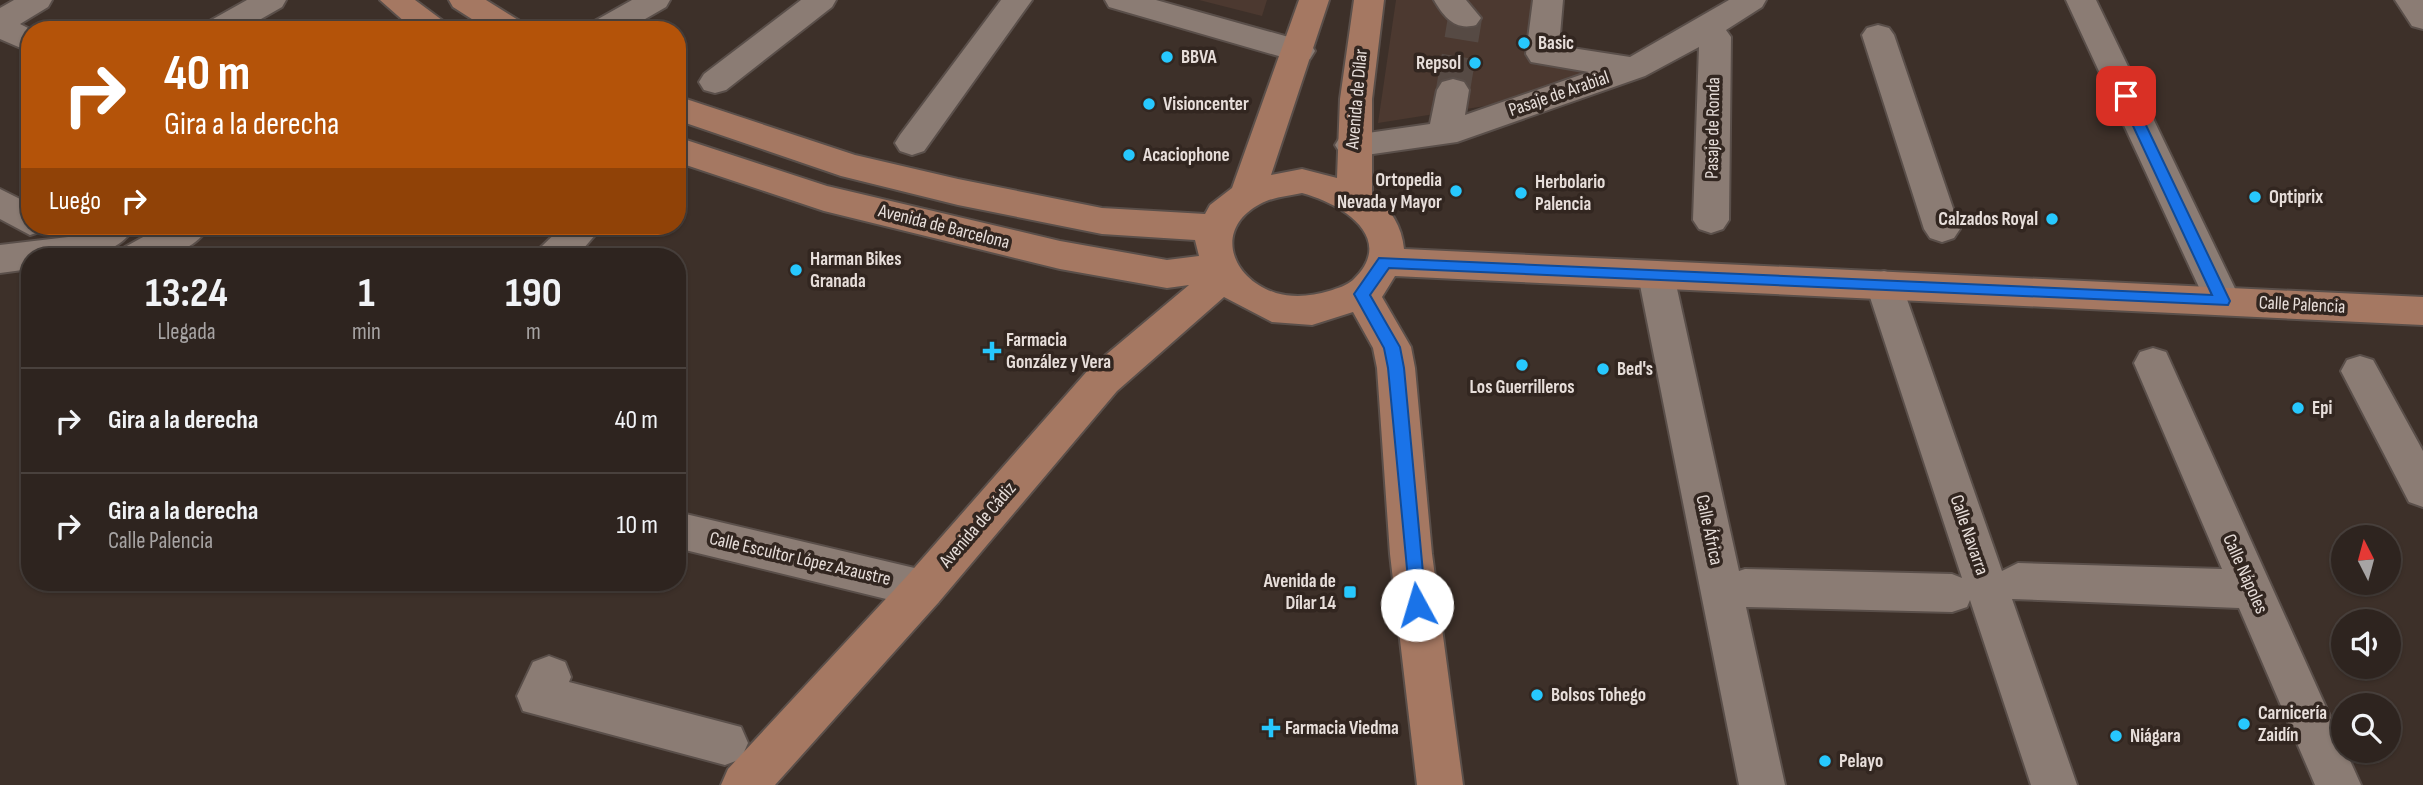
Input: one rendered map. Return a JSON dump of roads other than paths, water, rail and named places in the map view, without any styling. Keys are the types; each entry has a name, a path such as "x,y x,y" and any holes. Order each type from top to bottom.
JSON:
{"main road":[{"path":"395,0 423,21"},
{"path":"464,0 498,21"},
{"path":"1248,192 1314,0"},
{"name":"Avenida de Dílar","path":"1354,198 1352,145 1356,69 1369,0"},
{"name":"Avenida de Barcelona","path":"686,110 742,132 853,167 958,192 1102,221 1214,228"},
{"name":"Avenida de Barcelona","path":"686,152 824,198 1060,256 1167,274 1220,272"},
{"path":"1302,181 1330,186 1354,198 1370,211 1381,227 1386,244 1373,278 1340,305 1315,312 1288,311 1262,305 1240,293 1220,272 1212,247 1214,228 1233,201 1248,192 1274,183 1302,181"},
{"name":"Avenida de Cádiz","path":"744,785 923,589 1103,380 1220,272"},
{"name":"Calle Palencia","path":"1373,278 1656,275 2423,311"},
{"path":"1373,278 1392,347 1399,389 1411,554 1440,785"}],"street":[{"path":"21,37 0,24 37,0"},
{"path":"233,21 271,0"},
{"path":"618,21 655,0"},
{"path":"715,82 821,0"},
{"path":"912,144 1017,0"},
{"path":"1120,0 1298,51"},
{"path":"1548,0 1542,54 1634,68"},
{"name":"Pasaje de Arabial","path":"1352,145 1445,134 1634,68 1693,37 1751,0"},
{"path":"2081,0 2223,301"},
{"path":"2410,0 2423,19"},
{"name":"Pasaje de Ronda","path":"1710,220 1715,17"},
{"path":"1878,35 1942,229"},
{"path":"1445,134 1453,90"},
{"path":"0,202 21,216"},
{"path":"51,235 73,248"},
{"path":"88,248 105,235"},
{"path":"153,248 176,235"},
{"path":"563,248 576,235"},
{"path":"0,259 21,257"},
{"name":"Calle África","path":"1656,275 1762,785"},
{"name":"Calle Navarra","path":"1884,285 2053,785"},
{"name":"Calle Nápoles","path":"2153,363 2338,785"},
{"path":"2360,371 2423,490"},
{"name":"Calle Escultor López Azaustre","path":"686,532 923,589"},
{"path":"2018,582 2251,589"},
{"path":"1745,587 1952,593"},
{"path":"549,677 539,696 725,743"}],"tunnel":[{"path":"1453,90 1465,18"}],"place":[{"name":"Basic","path":"1524,43"},
{"name":"BBVA","path":"1167,57"},
{"name":"Repsol","path":"1475,63"},
{"name":"Visioncenter","path":"1149,104"},
{"name":"Acaciophone","path":"1129,155"},
{"name":"Ortopedia Nevada y Mayor","path":"1456,191"},
{"name":"Herbolario Palencia","path":"1521,193"},
{"name":"Optiprix","path":"2255,197"},
{"name":"Calzados Royal","path":"2052,219"},
{"name":"Harman Bikes Granada","path":"796,270"},
{"name":"Farmacia González y Vera","path":"992,351"},
{"name":"Los Guerrilleros","path":"1522,365"},
{"name":"Bed's","path":"1603,369"},
{"name":"Epi","path":"2298,408"},
{"name":"Avenida de Dílar 14","path":"1350,592"},
{"name":"Bolsos Tohego","path":"1537,695"},
{"name":"Carnicería Zaidín","path":"2244,724"},
{"name":"Farmacia Viedma","path":"1271,728"},
{"name":"Niágara","path":"2116,736"},
{"name":"Pelayo","path":"1825,761"}]}
